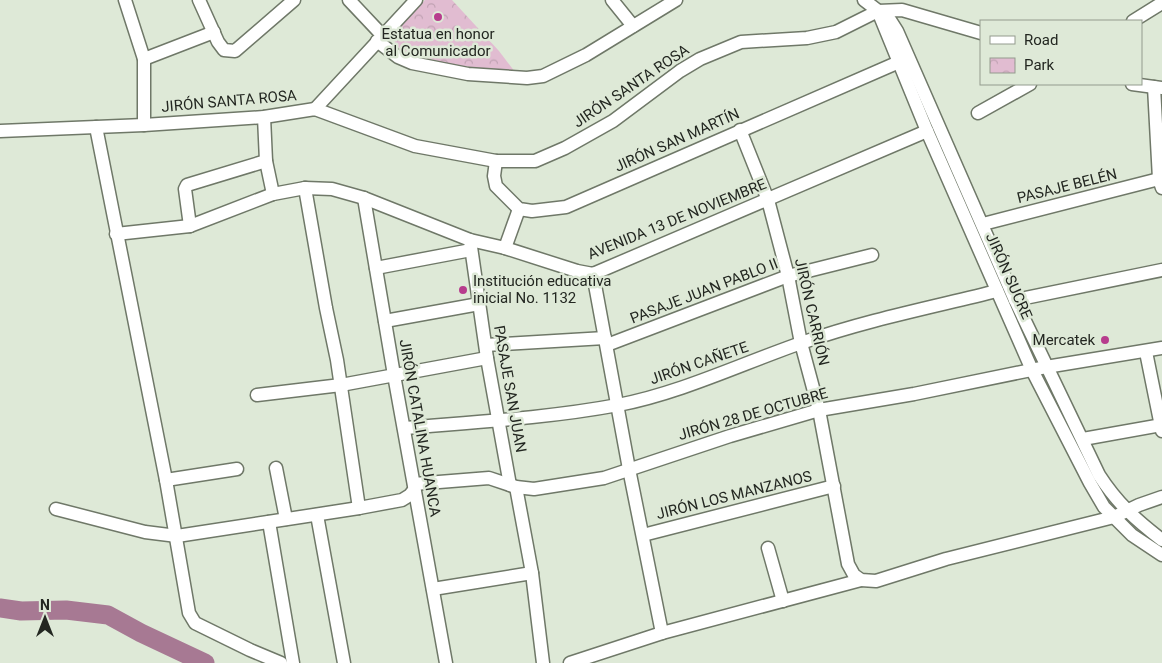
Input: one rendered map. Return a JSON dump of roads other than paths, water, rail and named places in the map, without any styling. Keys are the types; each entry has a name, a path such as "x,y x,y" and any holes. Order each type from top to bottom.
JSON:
{"street":[{"path":"125,0 144,59 144,125"},
{"path":"199,0 224,50 235,51 294,0"},
{"path":"349,0 398,57 412,63 468,74 527,78 543,76 586,55 673,1"},
{"path":"315,109 416,0"},
{"path":"612,0 633,26"},
{"path":"1134,20 1161,2"},
{"name":"JIRÓN SANTA ROSA","path":"0,131 144,125 264,117 315,109 415,146 496,161 535,162 565,148 613,121 680,71 700,59 741,42 807,38 836,32 872,4 902,10 980,33"},
{"name":"JIRÓN SUCRE","path":"872,4 1032,370 1090,482 1104,507 1132,535 1162,555"},
{"name":"JIRÓN SUCRE","path":"872,4 890,20 897,31 1015,300 1099,474 1112,495 1126,511 1162,540"},
{"path":"144,59 214,32"},
{"name":"JIRÓN SAN MARTÍN","path":"519,209 532,211 566,207 898,62"},
{"path":"978,113 1028,85"},
{"path":"1138,85 1158,88 1161,183"},
{"path":"264,117 266,162 273,194"},
{"path":"96,127 166,480 191,619 211,631 281,663"},
{"name":"JIRÓN CARRIÓN","path":"740,130 768,200 788,276 801,343 819,410 848,564 854,575 861,580"},
{"name":"AVENIDA 13 DE NOVIEMBRE","path":"116,234 190,226 273,194 305,188 332,189 364,198 471,245 505,248 576,271 593,274 928,131"},
{"path":"496,161 494,176 496,186 519,209 505,248"},
{"path":"190,226 185,189 187,185 266,162"},
{"name":"PASAJE BELÉN","path":"983,224 1161,183"},
{"path":"305,188 341,385 359,508"},
{"name":"JIRÓN CATALINA HUANCA","path":"364,198 446,663"},
{"path":"376,268 471,245"},
{"name":"PASAJE SAN JUAN","path":"471,245 499,420 532,573 543,663"},
{"name":"PASAJE JUAN PABLO II","path":"257,395 341,385 394,375 487,352 606,341 788,276 872,255"},
{"path":"1015,300 1162,270"},
{"path":"593,274 662,633"},
{"name":"JIRÓN CAÑETE","path":"404,428 499,420 618,405 645,399 801,343 997,291"},
{"path":"385,321 479,304"},
{"name":"JIRÓN 28 DE OCTUBRE","path":"414,487 489,478 513,486 534,489 592,481 730,436 819,410 914,394 1046,367 1162,348"},
{"path":"1083,439 1162,427 1146,352"},
{"path":"276,468 286,519"},
{"path":"166,480 236,469"},
{"name":"JIRÓN LOS MANZANOS","path":"643,535 834,486"},
{"path":"56,509 145,532 176,536 402,500 410,495 414,487"},
{"path":"570,663 662,633 861,580 876,581 946,558 1114,517 1162,497"},
{"path":"317,515 344,663"},
{"path":"269,522 292,663"},
{"path":"768,548 783,601"},
{"path":"433,590 532,573"}],"waterway":[{"path":"0,608 21,611 66,610 108,615 205,663"}],"place":[{"name":"Estatua en honor al Comunicador","path":"438,17"},
{"name":"Institución educativa inicial No. 1132","path":"463,290"},
{"name":"Mercatek","path":"1105,340"}]}
